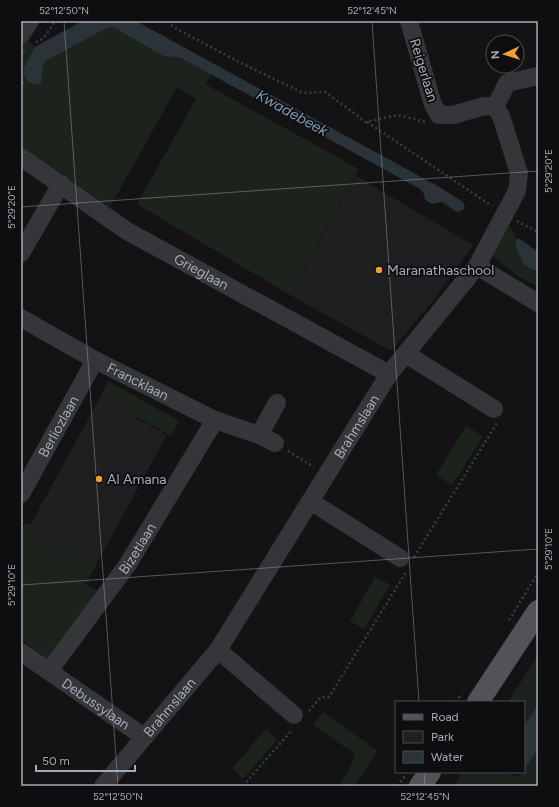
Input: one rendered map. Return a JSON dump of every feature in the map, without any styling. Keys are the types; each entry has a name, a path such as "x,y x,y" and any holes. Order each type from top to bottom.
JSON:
{"main road":[{"path":"479,701 538,611"},
{"path":"420,786 429,773"}],"street":[{"path":"21,35 30,21"},
{"name":"Reigerlaan","path":"409,21 433,105 439,114 453,115 484,106 495,107"},
{"path":"538,76 507,83 495,107 501,116 519,173 517,191 477,266 538,302"},
{"name":"Grieglaan","path":"21,157 127,231 389,374"},
{"path":"21,253 61,184"},
{"name":"Brahmslaan","path":"105,785 218,650 389,374 477,266"},
{"name":"Francklaan","path":"21,318 95,360 215,420 259,434 275,444"},
{"path":"406,354 496,416"},
{"name":"Berliozlaan","path":"21,494 95,360"},
{"path":"259,434 277,403"},
{"name":"Bizetlaan","path":"49,671 128,564 215,420"},
{"path":"310,502 407,562"},
{"path":"218,650 298,719"},
{"path":"21,652 49,671"},
{"name":"Debussylaan","path":"49,671 144,737"}],"path":[{"path":"21,57 24,50 36,41 44,38 55,21"},
{"path":"168,21 173,27 303,93 325,92 366,122 504,214 538,232"},
{"path":"21,78 23,83 21,86"},
{"path":"366,122 398,115 431,123 439,114"},
{"path":"243,786 298,719 321,697 328,697 407,562 496,416"},
{"path":"275,444 327,474"},
{"path":"397,786 407,773"}],"shaded area":[{"name":"Maranathaschool","path":"356,176 473,245 431,303 391,351 290,295"},
{"name":"Al Amana","path":"102,394 131,409 129,414 167,435 98,561 70,545 64,555 26,533"}],"green space":[{"path":"113,27 163,56 181,58 211,74 205,84 359,169 290,295 137,204 196,99 177,87 110,207 21,146 21,46 26,39 35,47 24,67 23,73 28,82 36,85 41,84 43,66 46,61 103,30"},
{"path":"509,225 517,239 515,245 524,265 538,272 538,287 508,269 493,255"},
{"path":"108,381 179,421 171,436 129,413 131,409 102,394"},
{"path":"466,426 483,436 452,485 436,475"},
{"path":"25,523 31,524 26,533 64,554 70,545 98,561 86,584 100,592 52,658 46,658 21,640 21,531"},
{"path":"375,577 390,585 364,629 350,621"},
{"path":"538,655 538,705 525,724 525,701 509,701"},
{"path":"323,712 378,751 354,786 339,786 350,767 355,754 313,725"},
{"path":"266,728 277,740 243,779 233,768"},
{"path":"538,749 538,786 454,786 462,773 507,773 516,777 525,773 525,768"}],"water":[{"name":"Kwadebeek","path":"82,21 136,21 441,188 463,202 465,208 457,212 442,202 432,204 425,200 424,194 420,189 181,58 163,56 113,27 103,30 46,61 43,66 41,84 36,85 28,82 23,73 24,67 35,47"},
{"path":"517,239 520,239 538,252 538,272 524,265 515,245"},
{"path":"538,705 538,749 525,768 525,724"}],"place":[{"name":"Maranathaschool","path":"379,270"},
{"name":"Al Amana","path":"99,479"}]}
